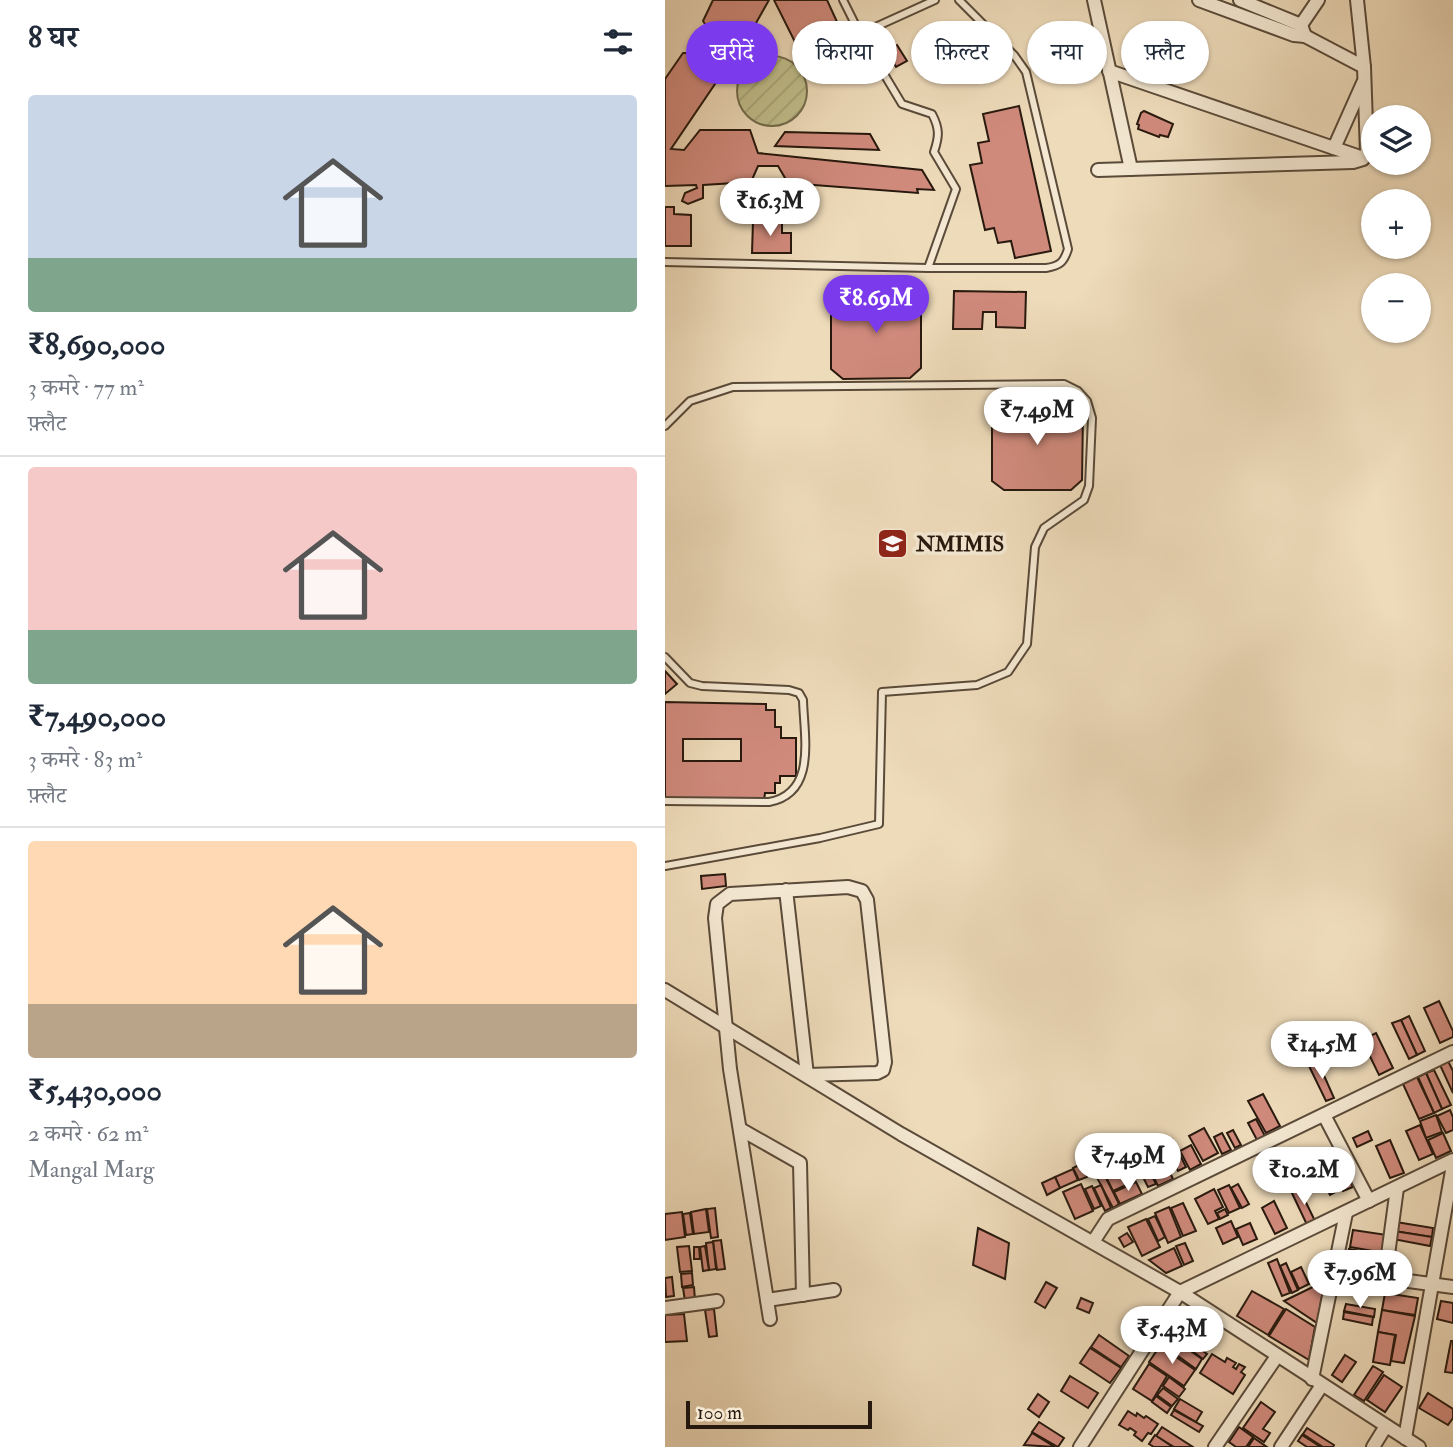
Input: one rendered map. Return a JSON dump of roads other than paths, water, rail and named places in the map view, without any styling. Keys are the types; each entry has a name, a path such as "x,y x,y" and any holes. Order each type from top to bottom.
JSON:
{"street":[{"path":"1094,0 1131,169"},
{"path":"1199,0 1294,35 1303,30 1318,0"},
{"path":"1231,13 1239,0 1303,30 1364,73"},
{"path":"1357,0 1365,105"},
{"path":"1109,71 1361,158"},
{"path":"1334,148 1364,73"},
{"path":"1098,170 1361,160"},
{"path":"770,1319 730,1069 715,918 717,904 730,894 848,887 862,891 867,900 885,1062 883,1070 877,1073 807,1075"},
{"path":"786,891 807,1075"},
{"path":"665,990 901,1134 1180,1292 1419,1447"},
{"path":"1093,1242 1108,1219 1453,1052"},
{"path":"1324,1115 1369,1201"},
{"path":"740,1129 800,1163 803,1295"},
{"path":"1080,1447 1180,1292 1453,1163"},
{"path":"1405,1438 1453,1163"},
{"path":"1385,1277 1397,1188"},
{"path":"1281,1447 1317,1382 1346,1213"},
{"path":"1335,1271 1453,1287"},
{"path":"767,1300 834,1290"},
{"path":"665,1308 717,1301"},
{"path":"1215,1447 1277,1356"},
{"path":"1373,1447 1386,1426"}],"lane":[{"path":"843,0 854,21"},
{"path":"889,21 936,0"},
{"path":"665,262 1047,268 1056,267 1064,260 1068,249 1026,72 1014,55 958,0"},
{"path":"890,84 902,104 932,114 939,137 934,152 956,189 927,268"},
{"path":"665,426 690,401 733,387 1063,384 1078,391 1087,401 1092,418 1089,486 1084,500 1044,528 1035,547 1027,644 1008,672 977,685 882,692 879,824 820,838 665,866"},
{"path":"665,657 690,683 799,693 803,700 804,759 799,782 782,800 665,800"}],"place":[{"name":"NMIMIS","path":"893,544"}]}
